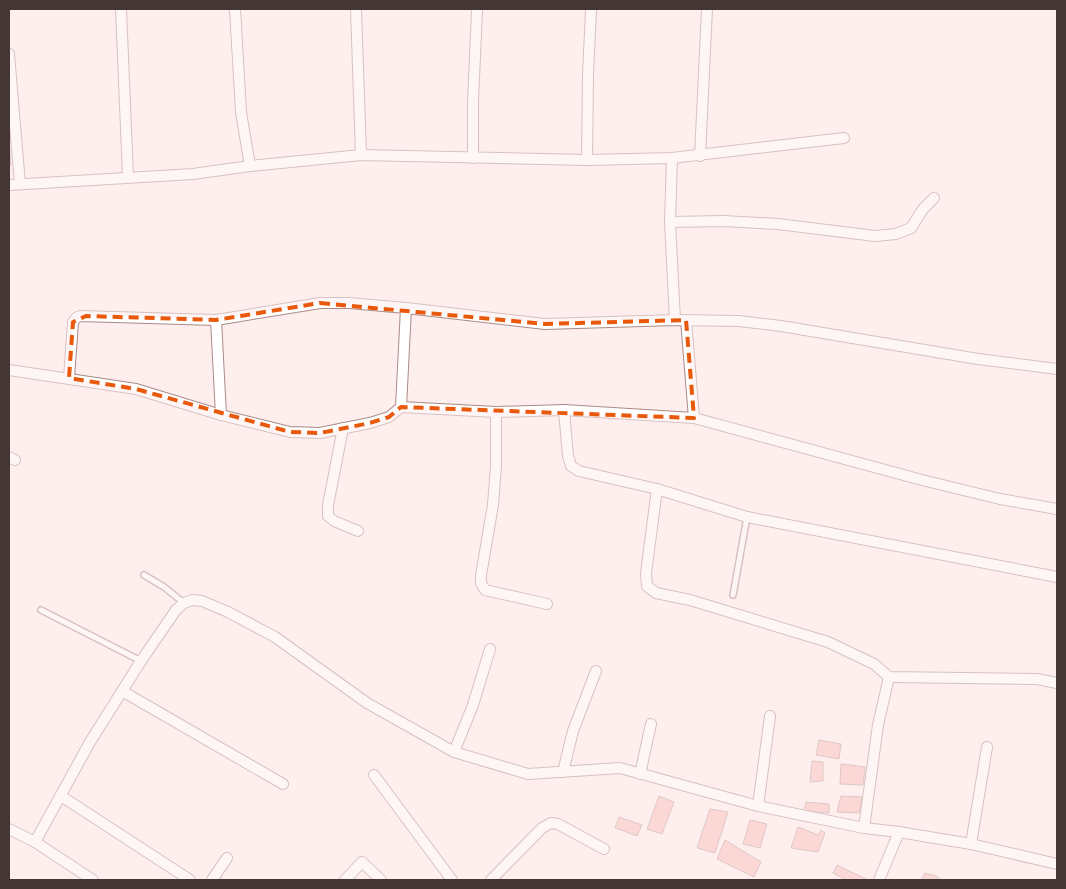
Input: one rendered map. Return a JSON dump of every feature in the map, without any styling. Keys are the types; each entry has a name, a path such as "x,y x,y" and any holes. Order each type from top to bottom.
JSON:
{"street":[{"path":"121,9 128,177"},
{"path":"235,9 241,112 250,166"},
{"path":"356,9 362,155"},
{"path":"700,156 707,9"},
{"path":"473,158 473,101 477,11"},
{"path":"588,160 588,74 591,11"},
{"path":"9,54 20,184"},
{"path":"9,185 193,174 250,166 362,155 588,160 672,158 844,138"},
{"path":"672,158 670,222 674,320"},
{"path":"670,222 723,221 778,224 875,236 896,234 911,228 934,198"},
{"path":"69,378 74,322 80,316 216,320 320,303 349,303 406,308 544,324 674,320 739,321 978,359 1057,369"},
{"path":"401,407 406,308"},
{"path":"216,320 221,415"},
{"path":"686,320 694,418"},
{"path":"9,370 136,389 221,415 290,432 320,432 370,423 389,417 401,407 496,412 564,410 694,418 922,480 1000,499 1057,509"},
{"path":"564,410 568,456 571,466 579,471 657,489 747,517 1057,577"},
{"path":"496,412 496,466 493,505 480,575 481,583 485,590 547,604"},
{"path":"343,428 328,505 328,516 334,521 358,531"},
{"path":"657,489 646,573 647,586 656,593 690,600 828,642 874,664 889,677 1037,679 1057,683"},
{"path":"35,842 90,742 141,661 176,610 184,603 192,600 202,601 228,612 275,637 367,703 454,752 528,774 620,768 758,806 864,828 971,844 1057,864"},
{"path":"454,752 474,705 490,650"},
{"path":"563,772 573,731 596,671"},
{"path":"864,828 878,725 889,677"},
{"path":"122,691 283,784"},
{"path":"758,806 770,716"},
{"path":"640,774 651,724"},
{"path":"971,844 986,747"},
{"path":"374,775 452,880"},
{"path":"61,796 190,880"},
{"path":"492,880 542,828 551,824 558,824 604,849"},
{"path":"9,829 35,842 93,880"},
{"path":"879,880 899,832"},
{"path":"212,880 227,858"},
{"path":"346,880 362,862 381,880"}],"lane":[{"path":"733,595 747,517"},
{"path":"144,575 164,587 184,603"},
{"path":"41,610 141,661"}],"highlighted area":[{"path":"320,303 545,324 686,320 694,418 401,407 389,417 370,423 320,433 290,432 136,389 69,378 73,322 86,316 216,320"}],"building":[{"path":"9,141 11,165 9,165"},
{"path":"819,740 841,744 839,759 816,755"},
{"path":"812,761 823,762 823,781 810,782"},
{"path":"841,764 865,767 863,785 840,784"},
{"path":"659,796 674,802 662,834 647,829"},
{"path":"841,796 862,797 859,813 837,812"},
{"path":"806,802 829,804 829,813 804,811"},
{"path":"710,809 728,812 715,853 697,848"},
{"path":"619,817 642,825 637,836 615,828"},
{"path":"750,820 767,824 760,848 743,844"},
{"path":"798,827 818,835 821,830 825,833 818,852 791,848"},
{"path":"725,840 761,862 754,877 717,859"},
{"path":"837,865 868,880 846,880 833,873"},
{"path":"925,873 936,876 941,880 921,880"}]}
